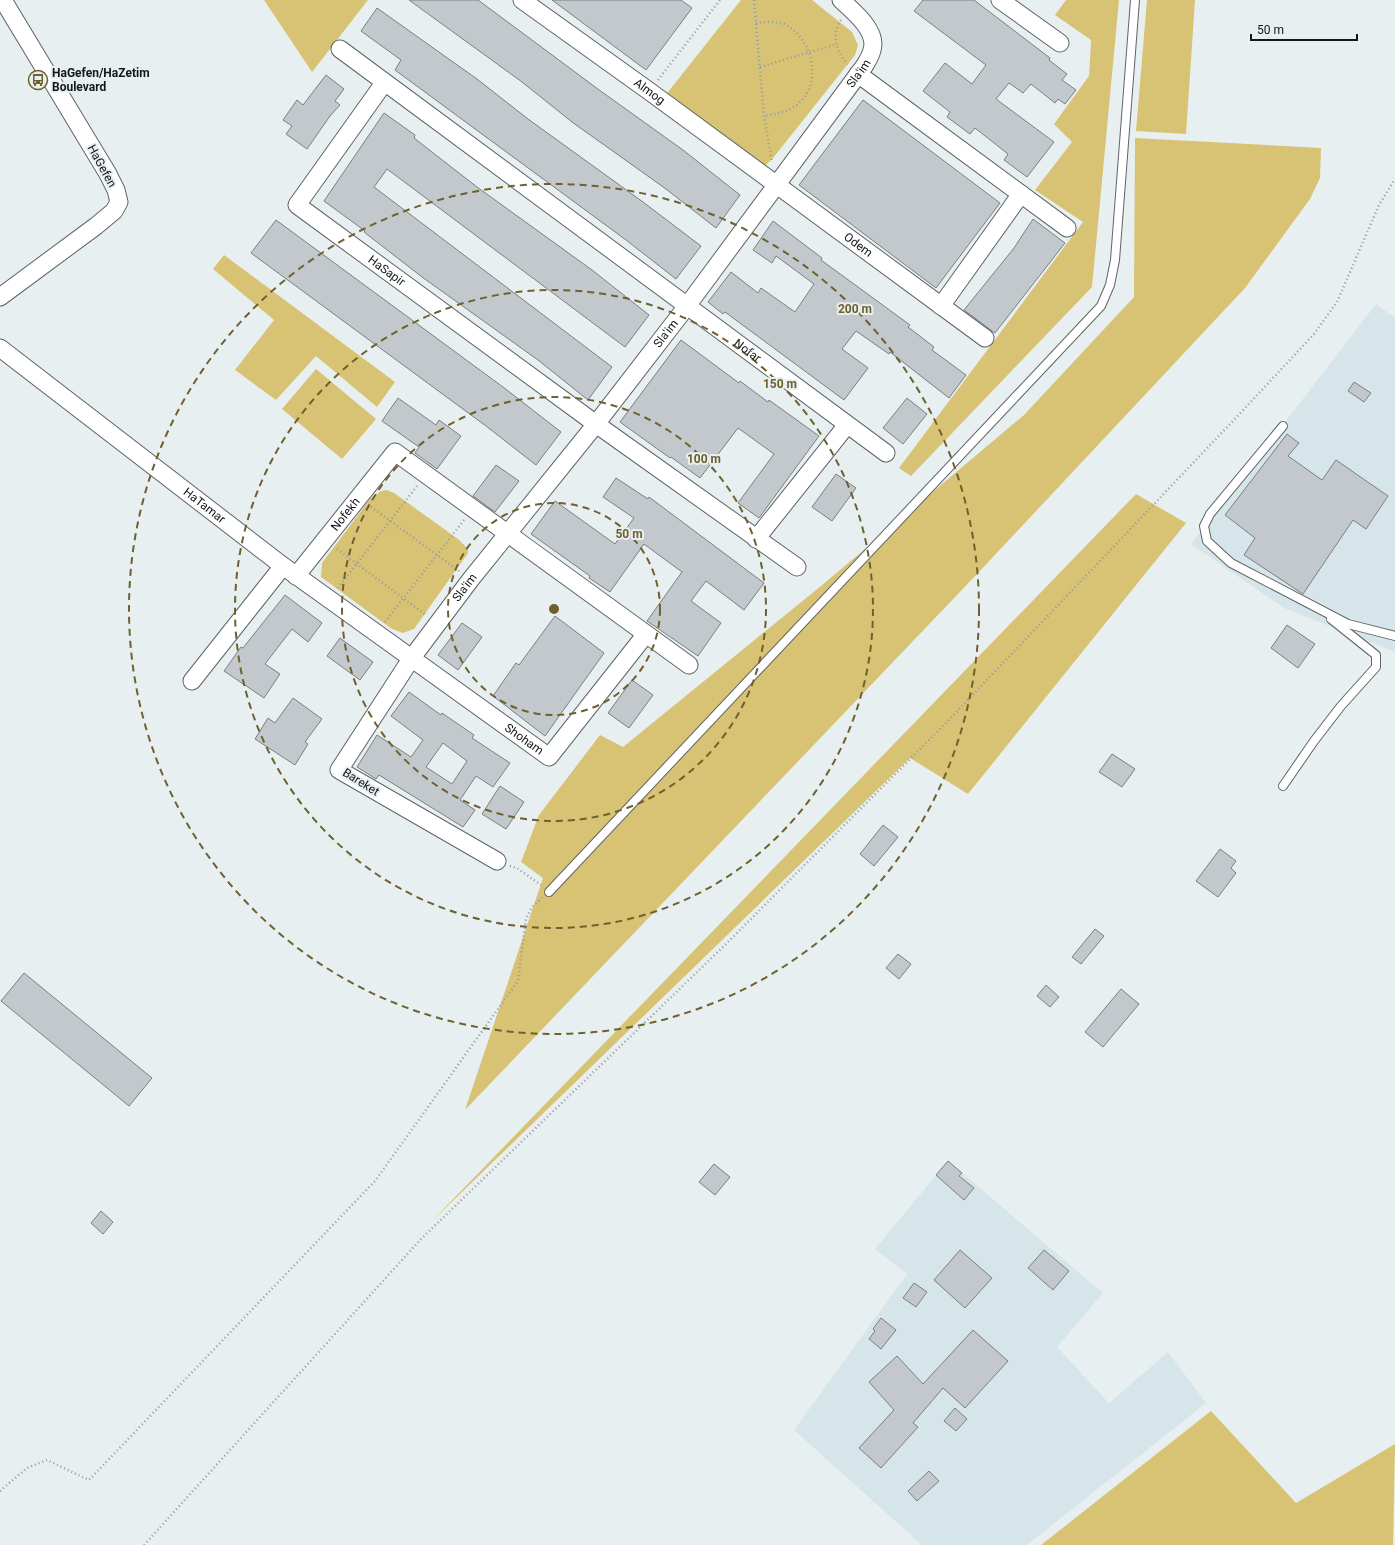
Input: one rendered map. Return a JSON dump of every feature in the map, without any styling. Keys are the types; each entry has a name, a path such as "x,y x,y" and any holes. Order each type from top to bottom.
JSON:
{"street":[{"name":"HaGefen","path":"0,297 96,226 114,211 119,202 116,190 108,174 3,0"},
{"name":"Almog","path":"522,0 776,184"},
{"path":"1000,0 1060,43"},
{"name":"Sla'im","path":"411,659 471,579 596,424 687,306 858,74 873,49 872,38 865,26 845,4"},
{"path":"340,49 687,306"},
{"path":"858,74 1067,228"},
{"name":"HaSapir","path":"384,83 297,205 596,424"},
{"name":"Odem","path":"776,184 985,338"},
{"path":"941,306 1021,194"},
{"name":"Nofar","path":"687,306 886,454"},
{"name":"HaTamar","path":"0,348 289,571 411,659"},
{"path":"596,424 797,567"},
{"path":"756,539 847,425"},
{"name":"Nofekh","path":"192,680 289,571 326,540 395,452 426,474"},
{"path":"426,474 689,665"},
{"name":"Shoham","path":"411,659 549,757 646,634"},
{"name":"Bareket","path":"411,659 339,770 497,861"}],"lane":[{"path":"549,892 1101,306 1110,285 1114,266 1135,0"},
{"path":"1283,426 1210,514 1204,526 1207,541 1231,563 1323,612 1348,624 1395,636"},
{"path":"1283,786 1336,712 1376,667 1376,655 1323,612"}],"path":[{"path":"649,91 720,0"},
{"path":"754,0 764,116 776,184"},
{"path":"845,4 835,37 845,61 858,74"},
{"path":"756,23 770,22 782,24 796,32 804,41 809,52 812,71 811,84 806,95 790,109 780,114 764,116"},
{"path":"760,67 837,44"},
{"path":"144,1545 421,1239 723,948 945,724 1308,339 1337,302 1379,205 1395,179"},
{"path":"329,600 426,474"},
{"path":"359,498 471,579"},
{"path":"376,634 473,509"},
{"path":"326,540 438,623"},
{"path":"0,1491 27,1468 47,1460 89,1480 370,1187 518,981 526,919 532,907 549,892 517,868 497,861"}],"shaded area":[{"path":"264,0 368,0 312,72"},
{"path":"741,0 812,0 852,32 858,45 855,55 773,158 764,167 664,97"},
{"path":"1066,0 1119,0 1092,287 911,476 899,468 1083,222 1035,190 1072,142 1054,124 1089,76 1091,40 1055,15"},
{"path":"1147,0 1195,0 1186,134 1136,131"},
{"path":"1135,138 1321,148 1320,178 1310,199 1245,288 978,573 465,1110 543,878 521,862 539,815 600,735 623,747 821,586 1024,415 1134,297"},
{"path":"224,255 395,382 377,407 316,356 276,400 235,370 274,320 213,269"},
{"path":"1376,304 1395,318 1395,652 1284,608 1191,544"},
{"path":"316,369 376,419 342,459 282,409"},
{"path":"387,490 394,493 458,539 467,548 468,553 414,629 403,633 392,629 321,577 322,563 370,499 381,491"},
{"path":"1136,494 1186,523 968,794 910,758 431,1222"},
{"path":"948,1161 1103,1293 1057,1347 1109,1403 1168,1352 1206,1403 1027,1545 922,1545 794,1430 907,1274 875,1249"},
{"path":"1211,1411 1296,1503 1395,1444 1393,1545 1041,1545"}],"building":[{"path":"409,0 478,0 683,150 740,195 716,228 666,189 572,122 522,82"},
{"path":"552,0 681,0 692,8 646,70"},
{"path":"923,0 974,0 1050,58 1049,60 1067,74 1062,80 1076,90 1065,104 1058,99 1055,103 1031,84 1023,93 1009,83 996,99 1054,142 1027,177 1004,160 1008,154 975,128 970,134 947,117 950,112 923,91 945,63 972,84 986,65 914,11"},
{"path":"377,8 477,79 528,119 701,246 676,279 626,240 395,70 401,60 361,31"},
{"path":"326,75 344,89 335,101 340,105 330,116 307,149 286,134 292,126 283,120 297,100 303,105"},
{"path":"863,100 1000,203 936,288 799,185"},
{"path":"384,113 415,135 414,138 477,187 592,270 649,315 625,347 387,169 374,187 612,367 588,400 538,360 422,277 364,232 365,231 324,201"},
{"path":"1033,219 1065,243 995,333 964,310 1014,248"},
{"path":"276,220 503,387 561,432 536,465 486,426 251,253"},
{"path":"773,221 822,258 821,260 910,325 908,327 934,347 932,350 966,375 949,398 890,352 889,354 856,331 842,349 868,368 844,400 725,312 723,314 708,302 731,272 758,293 761,288 795,312 814,284 776,256 772,263 753,250"},
{"path":"681,340 739,383 740,381 768,402 769,400 819,436 759,518 738,503 774,454 738,428 700,478 620,422"},
{"path":"1354,382 1371,393 1364,402 1348,391"},
{"path":"398,398 436,425 439,420 461,436 437,469 415,453 419,447 382,421"},
{"path":"907,398 927,414 903,444 883,428"},
{"path":"1287,434 1299,443 1288,456 1322,480 1336,460 1388,496 1366,529 1353,520 1303,594 1244,555 1255,538 1225,515"},
{"path":"496,465 519,481 495,512 473,496"},
{"path":"836,474 856,488 832,521 812,507"},
{"path":"616,478 648,499 649,497 764,583 744,610 706,581 691,601 721,623 698,656 647,621 682,572 644,544 610,592 531,534 555,501 615,544 634,518 603,497"},
{"path":"285,595 322,623 308,642 292,629 265,664 280,674 264,698 224,671 241,647 243,648"},
{"path":"555,616 604,653 545,736 493,696 516,663 519,665"},
{"path":"462,623 482,637 458,670 438,655"},
{"path":"1287,625 1315,644 1298,668 1271,648"},
{"path":"340,638 373,662 360,680 327,656"},
{"path":"632,680 653,695 629,728 608,713"},
{"path":"409,692 441,715 442,713 474,735 472,738 510,763 493,787 476,776 460,800 475,810 463,827 379,775 376,779 357,767 377,735 411,757 423,740 391,716","holes":["443,743 467,761 452,784 426,767"]},
{"path":"293,698 322,719 305,742 308,744 295,765 255,739 268,718 275,723"},
{"path":"1112,754 1135,769 1122,787 1099,772"},
{"path":"500,786 524,802 506,829 482,814"},
{"path":"883,825 898,837 874,866 860,854"},
{"path":"1220,849 1236,861 1231,868 1236,873 1218,897 1196,881"},
{"path":"1095,929 1104,936 1081,964 1072,957"},
{"path":"898,954 911,964 899,979 886,968"},
{"path":"24,973 152,1078 129,1106 1,1001"},
{"path":"1046,985 1059,997 1050,1007 1037,996"},
{"path":"1121,989 1139,1004 1103,1047 1085,1032"},
{"path":"948,1161 962,1173 959,1176 974,1188 964,1200 936,1175"},
{"path":"714,1164 730,1177 715,1195 699,1182"},
{"path":"101,1211 113,1222 103,1234 91,1223"},
{"path":"960,1250 992,1278 965,1308 934,1280"},
{"path":"1044,1250 1069,1271 1053,1290 1028,1268"},
{"path":"914,1283 927,1292 916,1307 903,1298"},
{"path":"881,1318 896,1330 881,1349 869,1339 875,1331 873,1329"},
{"path":"973,1330 1008,1361 965,1408 943,1388 913,1423 918,1427 881,1468 859,1448 894,1410 869,1382 897,1356 923,1384"},
{"path":"955,1408 967,1419 956,1431 944,1421"},
{"path":"929,1471 939,1481 917,1501 908,1491"}],"place":[{"name":"HaGefen/HaZetim Boulevard","path":"38,80"}]}
